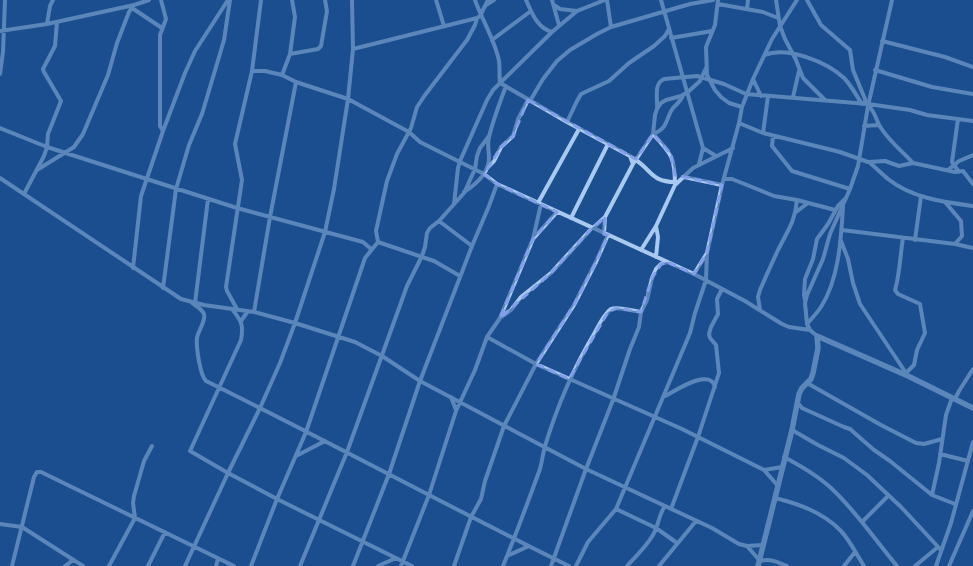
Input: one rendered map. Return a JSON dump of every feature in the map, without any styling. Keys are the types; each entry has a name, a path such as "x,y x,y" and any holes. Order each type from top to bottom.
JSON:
{"street":[{"path":"0,74 5,0"},
{"path":"48,24 50,6 53,0"},
{"path":"2,31 48,24 133,6 149,0"},
{"path":"161,0 166,19 160,35 160,126 163,131"},
{"path":"133,268 139,204 163,131 195,50 229,0"},
{"path":"163,288 176,188 189,145 202,114 224,40 229,0"},
{"path":"237,309 226,287 242,180 235,144 252,71 261,0"},
{"path":"282,75 290,54 295,17 292,0"},
{"path":"290,54 318,49 321,46 327,11 325,0"},
{"path":"184,566 260,408 295,323 325,232 348,99 353,49 352,0"},
{"path":"436,0 444,26"},
{"path":"475,0 479,17 492,40 499,62 500,83"},
{"path":"378,242 376,231 387,181 397,154 409,132 417,107 467,40 488,0"},
{"path":"486,6 494,0"},
{"path":"526,0 540,26 552,32"},
{"path":"454,205 460,161 487,100 493,90 552,32 577,11 606,0 611,27"},
{"path":"662,0 671,38 688,92 691,108 703,148 699,164"},
{"path":"300,566 347,452 407,286 422,256 430,228 439,221 464,193 476,183 494,162 501,147 513,136 518,119 534,92 551,68 563,55 611,27 690,4 714,0"},
{"path":"747,9 748,0"},
{"path":"776,0 780,26 785,39 794,54 799,70 805,82 826,101"},
{"path":"576,566 588,542 616,509 690,333 706,280 707,253 722,185 746,94 772,39 797,0"},
{"path":"808,0 821,24 850,50 853,70 866,104"},
{"path":"805,303 811,284 823,259 830,234 850,189 860,159 866,104 876,70 892,0"},
{"path":"553,2 560,9 577,11"},
{"path":"553,2 560,26"},
{"path":"742,107 729,103 721,97 709,79 706,68 706,47 715,25 718,2 768,13 778,18"},
{"path":"133,6 162,28"},
{"path":"37,170 74,147 83,134 108,75 117,43 133,6"},
{"path":"492,40 531,11"},
{"path":"353,49 479,17"},
{"path":"24,194 47,147 48,134 61,101 43,69 55,46 57,22"},
{"path":"567,122 576,101 581,94 609,81 629,63 654,46 665,36 669,29"},
{"path":"671,38 712,31"},
{"path":"882,41 945,57 973,68"},
{"path":"765,54 773,52 794,54 821,63 840,74 871,108 878,125 893,145 908,156 913,163"},
{"path":"657,109 666,100 688,92 703,77 706,68"},
{"path":"793,97 799,70"},
{"path":"876,70 932,86 973,94"},
{"path":"252,71 265,71 282,75 296,82 348,99 409,132 420,142 475,169 485,172 497,184 694,274 789,327 810,330"},
{"path":"641,250 656,226 675,184 675,166 671,154 653,134 657,109 658,83 664,79 691,75 703,77 724,84 746,94 866,104 958,119 973,120"},
{"path":"753,79 761,96"},
{"path":"254,312 270,217 296,82"},
{"path":"500,83 579,129 630,156 634,162 644,166 657,179 664,182 675,184 699,164 733,147"},
{"path":"485,172 488,163 489,136 506,86"},
{"path":"534,92 536,104"},
{"path":"500,318 511,310 521,297 551,273 592,228 605,218 634,162 653,134 665,125 672,109 678,104 683,95"},
{"path":"763,133 768,96"},
{"path":"958,119 952,158 954,165 959,172"},
{"path":"739,123 763,133 840,152 868,162 891,181 921,196 945,202 973,206"},
{"path":"864,126 878,125"},
{"path":"0,128 47,147 208,199 363,242 371,249"},
{"path":"401,566 429,495 456,411 475,370 488,335 500,318 533,239 540,204 579,129"},
{"path":"464,193 475,169 480,148 489,136"},
{"path":"773,136 772,146 792,171 850,189"},
{"path":"571,218 608,144"},
{"path":"703,148 716,156"},
{"path":"630,156 641,151"},
{"path":"948,170 964,158 973,155"},
{"path":"868,162 885,161 899,166 913,163 959,172 963,171 973,184"},
{"path":"728,164 732,179"},
{"path":"684,177 722,185"},
{"path":"0,178 181,299 193,303 254,312 355,342 382,356 420,381 586,469 712,528 733,541 747,546 764,545"},
{"path":"724,180 732,179 770,194 835,210"},
{"path":"353,566 389,474 420,381 497,184"},
{"path":"915,240 921,196"},
{"path":"193,303 208,199"},
{"path":"760,310 758,297 760,290 778,250 792,226 796,212 797,200"},
{"path":"845,201 842,201 835,210 828,224 817,239 813,259 805,279 804,295 807,324 810,330 817,336 907,375 973,408"},
{"path":"807,324 822,306 835,272 841,241 845,201"},
{"path":"945,202 961,221 962,236 955,244"},
{"path":"796,212 808,203"},
{"path":"533,239 557,212"},
{"path":"454,566 471,517 481,499 485,481 504,426 536,364 574,305 596,262 606,234 605,218"},
{"path":"439,221 472,246"},
{"path":"656,226 658,237 656,257"},
{"path":"842,230 955,244 973,248"},
{"path":"903,238 899,273 895,290 898,294 920,304 925,331 917,350 914,364 907,375"},
{"path":"841,241 848,259 853,283 860,304 907,375"},
{"path":"251,566 277,499 306,432 365,258 378,242"},
{"path":"378,242 422,256 460,276"},
{"path":"694,274 707,253"},
{"path":"551,566 613,400 638,327 641,312 647,300 652,278 656,269 661,264 667,262"},
{"path":"671,509 698,438 720,371 716,345 710,338 709,334 718,314 717,299 722,289"},
{"path":"193,303 201,310 204,317 198,333 197,343 202,375 206,381 347,452 514,540 569,566"},
{"path":"503,566 514,540 540,467 545,447 569,379 598,328 612,308 641,312"},
{"path":"232,309 241,322 242,331 240,340 190,451 277,499 412,566"},
{"path":"241,322 248,311"},
{"path":"488,335 492,340 536,364 764,470 778,486"},
{"path":"759,563 784,457 792,430 797,402 802,388 813,374 818,348 817,336"},
{"path":"932,495 947,410 973,369"},
{"path":"664,397 692,382 703,378 710,379 715,387"},
{"path":"807,383 916,443 924,444 942,439"},
{"path":"451,397 456,411"},
{"path":"797,402 802,408 850,429 874,450 932,495 955,504"},
{"path":"792,430 813,443 844,458 867,475 901,507 940,548"},
{"path":"295,457 325,441"},
{"path":"936,566 940,548 951,523 973,442"},
{"path":"109,566 135,518 133,503 134,496 144,461 152,446"},
{"path":"940,454 968,461"},
{"path":"784,457 810,472 825,484 862,522 897,566"},
{"path":"764,470 782,467"},
{"path":"12,566 34,477 37,472 41,472 234,566"},
{"path":"862,522 888,496"},
{"path":"775,498 805,507 841,531 864,566"},
{"path":"627,566 646,546 654,534 660,513 665,506"},
{"path":"616,509 656,528 678,543"},
{"path":"949,566 973,511"},
{"path":"658,566 696,521"},
{"path":"0,524 22,528 83,566"},
{"path":"148,566 165,532"},
{"path":"507,556 528,546"},
{"path":"747,546 759,563"},
{"path":"915,566 940,548"},
{"path":"844,566 855,552"},
{"path":"378,566 396,558"},
{"path":"216,566 218,559"},
{"path":"759,563 765,559 787,566"},
{"path":"66,566 73,560"}],"highlighted area":[{"path":"528,100 636,159 653,134 671,154 675,175 722,185 707,253 694,274 667,262 661,264 652,278 641,312 617,308 608,312 569,379 536,364 574,305 596,262 608,235 604,234 605,217 592,228 551,273 500,318 533,239 557,212 497,184 484,174 501,147 513,136"}]}
